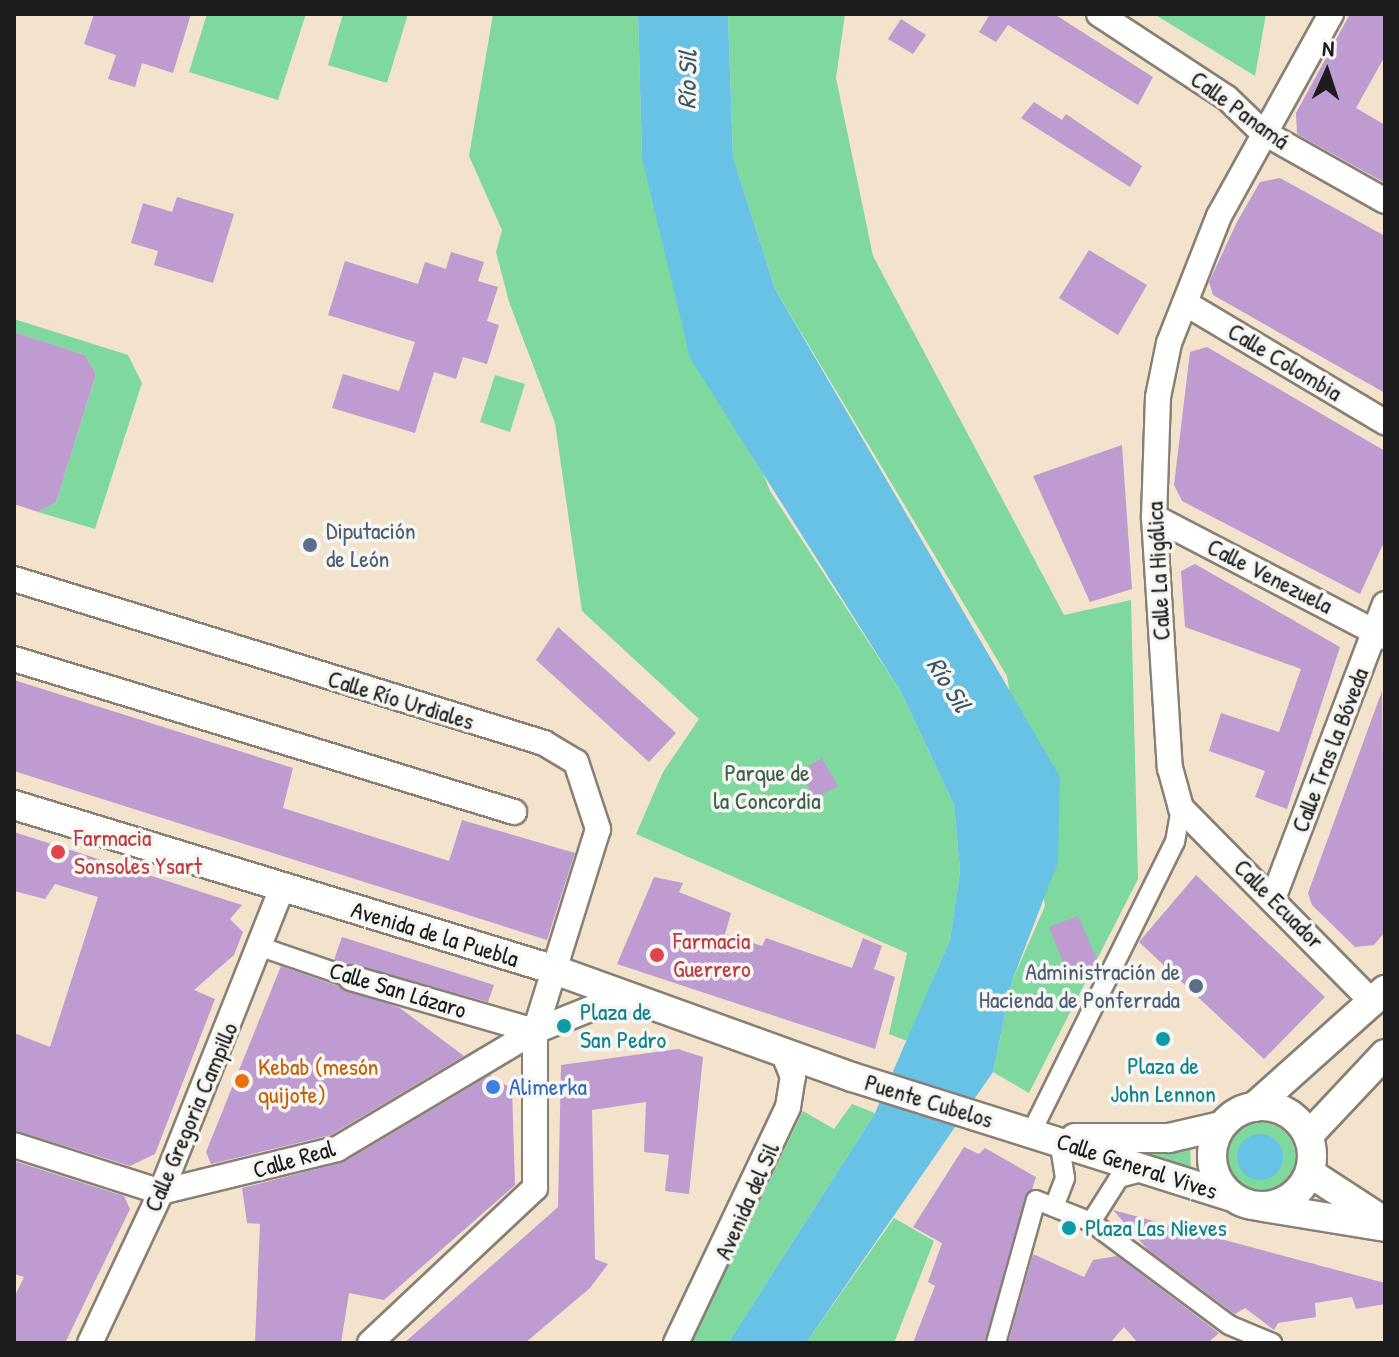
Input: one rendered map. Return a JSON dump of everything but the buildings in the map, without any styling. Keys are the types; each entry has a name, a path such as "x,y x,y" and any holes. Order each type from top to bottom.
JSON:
{"street":[{"name":"Calle Panamá","path":"1099,14 1227,98 1261,131 1385,201"},
{"name":"Calle La Higálica","path":"1036,1134 1175,842 1181,808 1170,768 1154,517 1158,397 1185,303 1261,131 1331,14"},
{"name":"Calle Colombia","path":"1185,303 1385,422"},
{"name":"Calle Venezuela","path":"1154,517 1380,634"},
{"name":"Calle Río Urdiales","path":"14,579 544,743 576,762 598,829 552,969"},
{"name":"Calle Tras la Bóveda","path":"1274,896 1380,634 1385,604"},
{"path":"14,659 514,812"},
{"name":"Avenida de la Puebla","path":"14,805 552,969 852,1077"},
{"name":"Calle Ecuador","path":"1181,808 1379,996"},
{"name":"Calle Gregoria Campillo","path":"90,1343 161,1192 283,886"},
{"name":"Calle San Lázaro","path":"261,947 351,978 535,1031"},
{"path":"370,1343 372,1334 535,1188 535,1031 552,969"},
{"path":"535,1031 625,995"},
{"path":"1379,996 1254,1107 1221,1126 1212,1167 1230,1196 1258,1207 1385,1227"},
{"name":"Calle Real","path":"161,1192 337,1149 535,1031"},
{"name":"Avenida del Sil","path":"676,1343 788,1107 793,1077 783,1052"},
{"path":"1308,1136 1385,1054"},
{"name":"Puente Cubelos","path":"852,1077 1036,1134"},
{"path":"1254,1107 1290,1114 1308,1136 1310,1173 1288,1199 1258,1207"},
{"name":"Calle General Vives","path":"1036,1134 1169,1138 1221,1126"},
{"path":"996,1343 1045,1204 1065,1178 1036,1134"},
{"name":"Calle General Vives","path":"1036,1134 1230,1196"},
{"path":"14,1145 161,1192"},
{"path":"1091,1222 1119,1178 1148,1171"},
{"path":"1310,1173 1385,1220"},
{"path":"1045,1204 1091,1222 1229,1325 1262,1341"}],"green space":[{"path":"207,14 306,14 278,100 189,72"},
{"path":"343,14 408,14 387,83 328,65"},
{"name":"Parque de la Concordia","path":"493,14 638,14 642,158 770,491 901,692 954,805 960,871 950,940 907,1041 889,1034 907,953 636,834 663,772 699,719 582,611 555,423 509,302 496,252 502,230 469,156"},
{"path":"728,14 845,14 836,78 873,256 1064,615 1131,600 1138,879 1029,1093 993,1072 1012,981 1045,906 1007,676 775,289 733,157"},
{"path":"1154,14 1266,14 1255,76"},
{"path":"14,319 128,355 142,383 95,529 38,512 56,502 96,374 85,355 14,332"},
{"path":"495,375 525,384 510,432 480,422"},
{"path":"852,1104 875,1113 728,1343 691,1343 803,1111 834,1129"},
{"path":"1260,1122 1280,1128 1290,1138 1296,1158 1290,1178 1280,1188 1260,1194 1240,1188 1230,1178 1224,1158 1230,1138 1240,1128"},
{"path":"1190,1141 1191,1173 1117,1148"},
{"path":"894,1218 934,1241 894,1343 806,1343"}],"water":[{"name":"Río Sil","path":"638,14 728,14 733,157 775,289 1060,777 1058,862 1012,981 993,1072 806,1343 728,1343 875,1113 950,940 960,871 954,805 901,692 690,358 642,158"},
{"path":"1260,1134 1277,1140 1283,1157 1277,1174 1260,1180 1243,1174 1237,1157 1243,1140"}],"place":[{"name":"Diputación de León","path":"310,545"},
{"name":"Farmacia Sonsoles Ysart","path":"58,852"},
{"name":"Farmacia Guerrero","path":"657,955"},
{"name":"Administración de Hacienda de Ponferrada","path":"1196,986"},
{"name":"Plaza de San Pedro","path":"564,1026"},
{"name":"Plaza de John Lennon","path":"1163,1039"},
{"name":"Kebab (mesón quijote)","path":"242,1081"},
{"name":"Alimerka","path":"493,1087"},
{"name":"Plaza Las Nieves","path":"1069,1228"}]}
